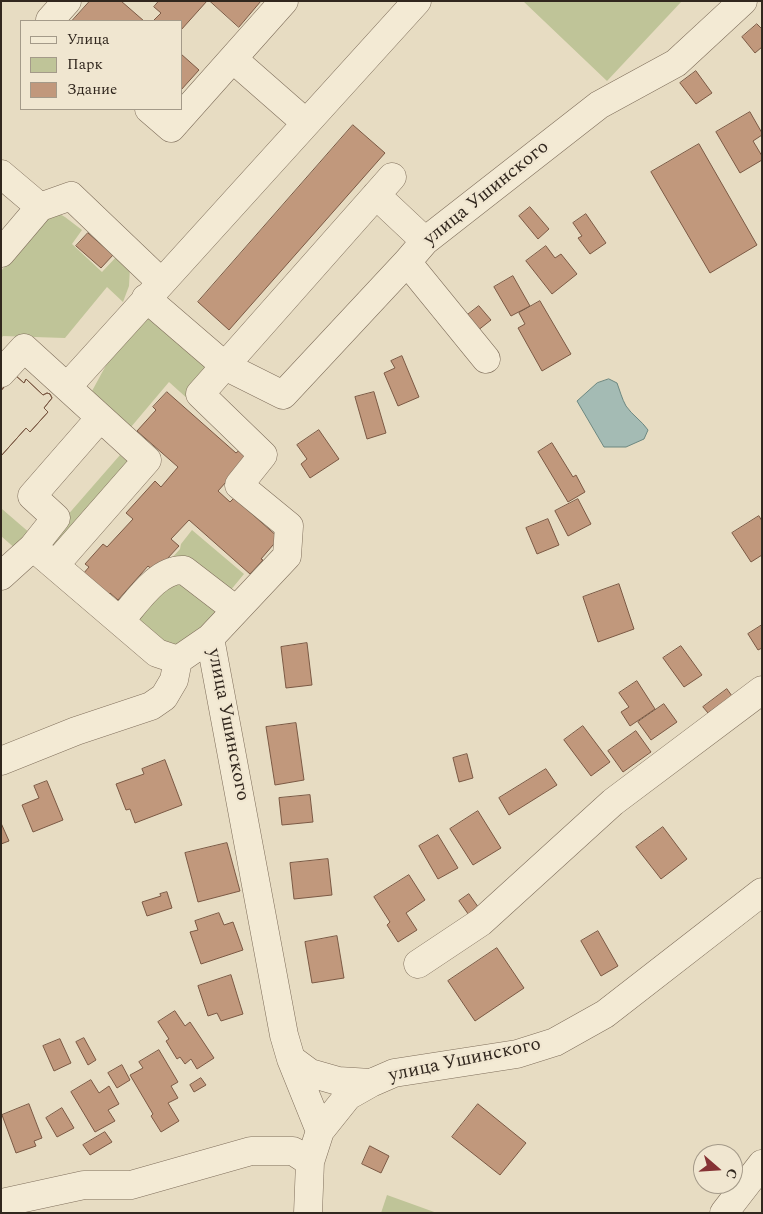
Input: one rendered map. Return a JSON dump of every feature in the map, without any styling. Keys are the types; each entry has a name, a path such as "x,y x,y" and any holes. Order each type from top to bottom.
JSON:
{"street":[{"path":"50,20 67,1"},
{"path":"150,110 171,128 284,1"},
{"path":"67,387 417,1"},
{"name":"улица Ушинского","path":"226,366 283,395 407,262 425,240 599,105 676,63 743,1"},
{"path":"233,59 306,123"},
{"path":"1,174 40,207"},
{"path":"1,761 76,731 150,706 164,697 174,680 178,660 210,638 287,556 289,526 239,485 263,456 200,394 384,186 425,240"},
{"path":"1,253 40,207 71,196 154,290 226,366"},
{"path":"407,262 486,359"},
{"path":"1,373 24,348 147,460 56,564"},
{"path":"1,576 33,547 56,518 32,496 100,418"},
{"path":"33,547 56,564 157,653 178,660"},
{"path":"120,621 158,578 174,570 184,570 236,610"},
{"name":"улица Ушинского","path":"210,638 284,1035 291,1059 320,1131"},
{"path":"418,964 481,922 613,802 762,690"},
{"name":"улица Ушинского","path":"308,1213 310,1162 320,1131 348,1096 371,1082 394,1073 517,1054 555,1042 605,1014 762,892"},
{"path":"291,1059 310,1073 338,1081 371,1082"},
{"path":"1,1204 84,1185 131,1185 251,1151 293,1151 310,1162"},
{"path":"724,1213 762,1164"}],"green space":[{"path":"523,1 682,1 607,81"},
{"path":"56,212 82,230 72,244 102,272 119,254 130,267 129,286 123,302 107,287 65,338 3,336 1,338 1,271 49,216"},
{"path":"152,307 218,366 189,400 169,382 131,427 92,391 110,358"},
{"path":"120,455 133,466 58,553 45,541"},
{"path":"2,509 31,534 17,550 1,536"},
{"path":"192,530 244,574 225,597 161,570 180,549 181,544"},
{"path":"174,575 220,611 175,652 139,629 139,610"},
{"path":"387,1195 437,1213 381,1213"}],"water":[{"path":"609,379 617,383 626,406 648,430 644,439 626,447 604,447 577,401 597,383"}],"building":[{"path":"90,1 121,1 143,20 73,20"},
{"path":"159,1 207,1 182,29 182,20 154,20 161,13 154,7"},
{"path":"210,1 261,1 239,27"},
{"path":"757,24 762,29 762,47 755,53 742,37"},
{"path":"182,55 199,70 182,89"},
{"path":"696,71 712,93 696,104 680,83"},
{"path":"750,112 762,133 753,141 762,156 762,160 740,173 716,132"},
{"path":"353,125 385,153 229,330 198,302"},
{"path":"699,144 757,245 710,273 651,172"},
{"path":"530,207 549,229 538,239 519,216"},
{"path":"586,214 606,243 590,254 578,238 582,236 573,223"},
{"path":"88,233 113,255 101,268 76,246"},
{"path":"546,246 555,258 561,254 577,274 552,294 526,261"},
{"path":"513,276 530,306 511,316 494,287"},
{"path":"540,301 571,354 542,371 518,328 525,324 519,313"},
{"path":"479,306 491,320 472,335 461,320"},
{"path":"402,356 419,397 398,406 384,373 395,368 391,361"},
{"path":"15,375 24,383 26,379 43,395 50,394 52,398 44,408 48,412 30,432 26,428 1,456 1,391"},
{"path":"15,375 24,383 26,379 43,395 50,394 52,398 44,408 48,412 30,432 26,428 1,456 1,391"},
{"path":"167,392 236,453 242,448 250,455 218,491 230,502 234,498 279,538 250,574 189,520 171,539 179,546 155,572 148,566 118,600 110,593 107,596 83,574 89,567 85,564 103,544 107,547 133,519 126,513 155,481 161,487 178,467 137,431 156,410 153,407"},
{"path":"374,392 386,433 367,439 355,397"},
{"path":"319,430 339,459 310,478 301,464 307,459 297,445"},
{"path":"552,443 573,477 576,475 585,492 568,502 538,452"},
{"path":"578,499 591,524 568,536 555,511"},
{"path":"759,516 762,521 762,555 751,562 732,533"},
{"path":"548,519 559,545 537,554 526,528"},
{"path":"619,584 634,629 598,642 583,597"},
{"path":"762,625 762,648 758,650 748,634"},
{"path":"307,643 312,685 286,688 281,647"},
{"path":"681,646 702,675 684,687 663,658"},
{"path":"637,681 655,709 630,726 621,712 629,707 619,693"},
{"path":"727,689 732,696 708,713 703,707"},
{"path":"664,704 677,722 651,740 638,722"},
{"path":"296,723 304,780 275,785 266,727"},
{"path":"583,726 610,762 591,776 564,740"},
{"path":"636,731 651,752 623,772 608,751"},
{"path":"467,754 473,778 459,782 453,758"},
{"path":"165,760 182,805 135,823 130,809 126,810 116,784 144,774 142,769"},
{"path":"546,769 557,785 509,815 499,798"},
{"path":"47,781 63,820 33,832 22,805 39,798 34,786"},
{"path":"310,795 313,822 282,825 279,798"},
{"path":"478,811 501,848 473,865 450,829"},
{"path":"1,823 9,841 1,844"},
{"path":"663,827 687,859 661,879 636,847"},
{"path":"438,835 458,868 438,879 419,846"},
{"path":"227,843 240,891 198,902 185,853"},
{"path":"328,859 332,895 294,899 290,863"},
{"path":"409,875 425,900 406,913 417,930 398,942 387,925 390,922 374,897"},
{"path":"167,892 172,908 147,916 142,902"},
{"path":"469,894 481,911 471,918 459,901"},
{"path":"219,913 224,925 233,922 243,950 201,964 190,932 198,930 195,921"},
{"path":"598,931 618,966 601,976 581,941"},
{"path":"337,936 344,978 312,983 305,942"},
{"path":"497,948 524,988 475,1021 448,981"},
{"path":"231,975 243,1014 221,1021 217,1013 208,1016 198,986"},
{"path":"175,1011 185,1026 190,1022 214,1058 197,1069 191,1059 185,1064 180,1057 177,1059 166,1041 169,1039 158,1022"},
{"path":"84,1038 96,1060 88,1065 76,1042"},
{"path":"60,1039 71,1063 54,1071 43,1046"},
{"path":"159,1050 178,1082 171,1086 178,1098 168,1103 179,1121 161,1132 151,1116 153,1114 130,1075 143,1068 139,1062"},
{"path":"122,1065 130,1080 117,1088 108,1073"},
{"path":"201,1078 206,1085 194,1092 190,1085"},
{"path":"91,1080 99,1093 109,1086 119,1104 108,1110 115,1121 95,1132 71,1092"},
{"path":"29,1104 42,1138 34,1141 36,1146 16,1153 2,1115"},
{"path":"478,1104 526,1143 500,1175 452,1137"},
{"path":"62,1108 74,1128 57,1137 46,1118"},
{"path":"105,1132 112,1142 90,1155 83,1145"},
{"path":"370,1146 389,1156 381,1173 362,1164"}]}
